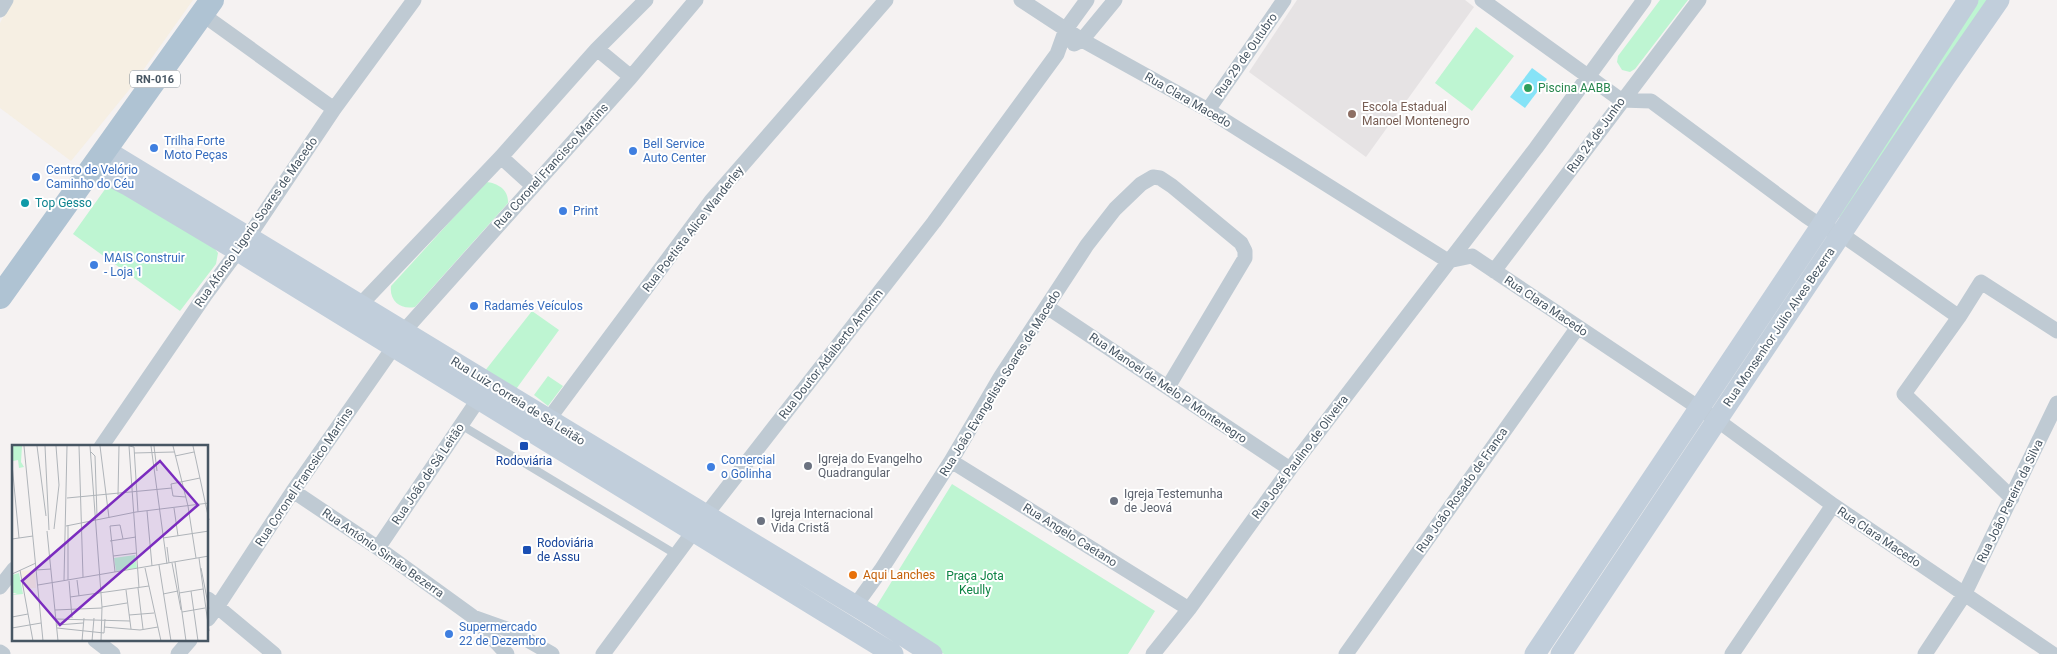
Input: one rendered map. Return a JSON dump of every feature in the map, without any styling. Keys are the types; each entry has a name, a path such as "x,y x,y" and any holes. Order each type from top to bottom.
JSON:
{"main road":[{"name":"Rua Monsenhor Júlio Alves Bezerra","path":"1535,654 1821,226 1968,0"},
{"name":"Rua Monsenhor Júlio Alves Bezerra","path":"1561,654 1999,0"},
{"name":"RN-016","path":"0,297 207,7"},
{"name":"Rua Luiz Correia de Sá Leitão","path":"89,172 128,186 361,304 399,339 478,400 700,524 855,606 932,654"},
{"name":"Rua Luiz Correia de Sá Leitão","path":"243,244 399,339 548,420 893,654"}],"street":[{"path":"0,10 6,0"},
{"name":"Rua Afonso Ligorio Soares de Macedo","path":"102,445 206,294 243,244 334,109 414,0"},
{"path":"361,304 501,157 597,49 646,0"},
{"name":"Rua Coronel Francisco Martins","path":"399,339 696,0"},
{"name":"Rua Poetista Alice Wanderley","path":"548,420 712,201 886,0"},
{"name":"Rua Clara Macedo","path":"1021,0 1082,40 1208,110 1448,261 1472,256 1717,420 1963,597 2053,654"},
{"name":"Rua Doutor Adalberto Amorim","path":"603,654 700,524 934,222 1057,54 1066,28 1087,0"},
{"name":"Rua Doutor Adalberto Amorim","path":"1057,54 1082,40 1115,0"},
{"name":"Rua 29 de Outubro","path":"1208,110 1284,0"},
{"path":"1482,0 1621,100 1651,101 1821,226 1841,234 1959,317"},
{"path":"1448,261 1536,148 1644,0"},
{"name":"Rua 24 de Junho","path":"1494,270 1621,100 1699,0"},
{"path":"207,7 334,109"},
{"path":"597,49 630,77"},
{"path":"501,157 533,186"},
{"name":"Rua João Evangelista Soares de Macedo","path":"855,606 881,570 951,461 1002,376 1087,245 1115,209 1148,179 1153,177 1160,178 1172,186 1241,243 1245,251 1245,258 1168,387"},
{"name":"Rua José Paulino de Oliveira","path":"1153,654 1189,609 1290,469 1448,261"},
{"path":"2012,498 1904,394 1959,317 1981,282 2057,331"},
{"name":"Rua Manoel de Melo P Montenegro","path":"1047,307 1290,469"},
{"name":"Rua João Rosado de Franca","path":"1346,654 1578,327"},
{"name":"Rua Coronel Francsico Martins","path":"212,603 399,339"},
{"name":"Rua João de Sá Leitão","path":"378,548 478,400"},
{"name":"Rua João Pereira da Silva","path":"1925,654 1963,597 2057,403"},
{"name":"Rua Angelo Caetano","path":"951,461 1189,609"},
{"name":"Rua Antônio Simão Bezerra","path":"293,491 378,548 472,616 507,654"},
{"path":"1732,654 1833,505"},
{"path":"212,603 274,654"},
{"name":"Rua Antônio Simão Bezerra","path":"472,616 512,631 552,654"},
{"path":"98,642 113,654"},
{"path":"178,654 188,642"}],"lane":[{"path":"461,425 677,555"}],"shaded area":[{"name":"Escola Estadual Manoel Montenegro","path":"1297,0 1465,0 1474,7 1366,157 1249,72"}],"green space":[{"path":"1660,0 1688,0 1635,69 1630,72 1622,70 1617,62 1618,56"},
{"path":"1978,0 1991,0 1840,218 1838,216"},
{"path":"1476,27 1514,56 1472,111 1435,83"},
{"path":"486,182 502,188 507,194 508,203 415,307 401,306 392,296 391,286"},
{"path":"108,185 212,245 218,253 216,264 180,311 73,234"},
{"path":"532,311 559,330 514,392 484,372"},
{"path":"548,376 563,386 548,406 534,395"},
{"name":"Praça Jota Keully","path":"952,484 1155,611 1128,654 944,654 874,610"}],"sand":[{"path":"12,0 193,0 129,90 71,161 0,108 0,23"}],"water":[{"name":"Piscina AABB","path":"1532,68 1547,79 1525,108 1510,97"}],"place":[{"name":"Piscina AABB","path":"1528,88"},
{"name":"Escola Estadual Manoel Montenegro","path":"1352,114"},
{"name":"Trilha Forte Moto Peças","path":"154,148"},
{"name":"Bell Service Auto Center","path":"633,151"},
{"name":"Centro de Velório Caminho do Céu","path":"36,177"},
{"name":"Top Gesso","path":"25,203"},
{"name":"Print","path":"563,211"},
{"name":"MAIS Construir - Loja 1","path":"94,265"},
{"name":"Radamés Veículos","path":"474,306"},
{"name":"Rodoviária","path":"524,446"},
{"name":"Igreja do Evangelho Quadrangular","path":"808,466"},
{"name":"Comercial o Golinha","path":"711,467"},
{"name":"Igreja Testemunha de Jeová","path":"1114,501"},
{"name":"Igreja Internacional Vida Cristã","path":"761,521"},
{"name":"Rodoviária de Assu","path":"527,550"},
{"name":"Aqui Lanches","path":"853,575"},
{"name":"Supermercado 22 de Dezembro","path":"449,634"}]}
